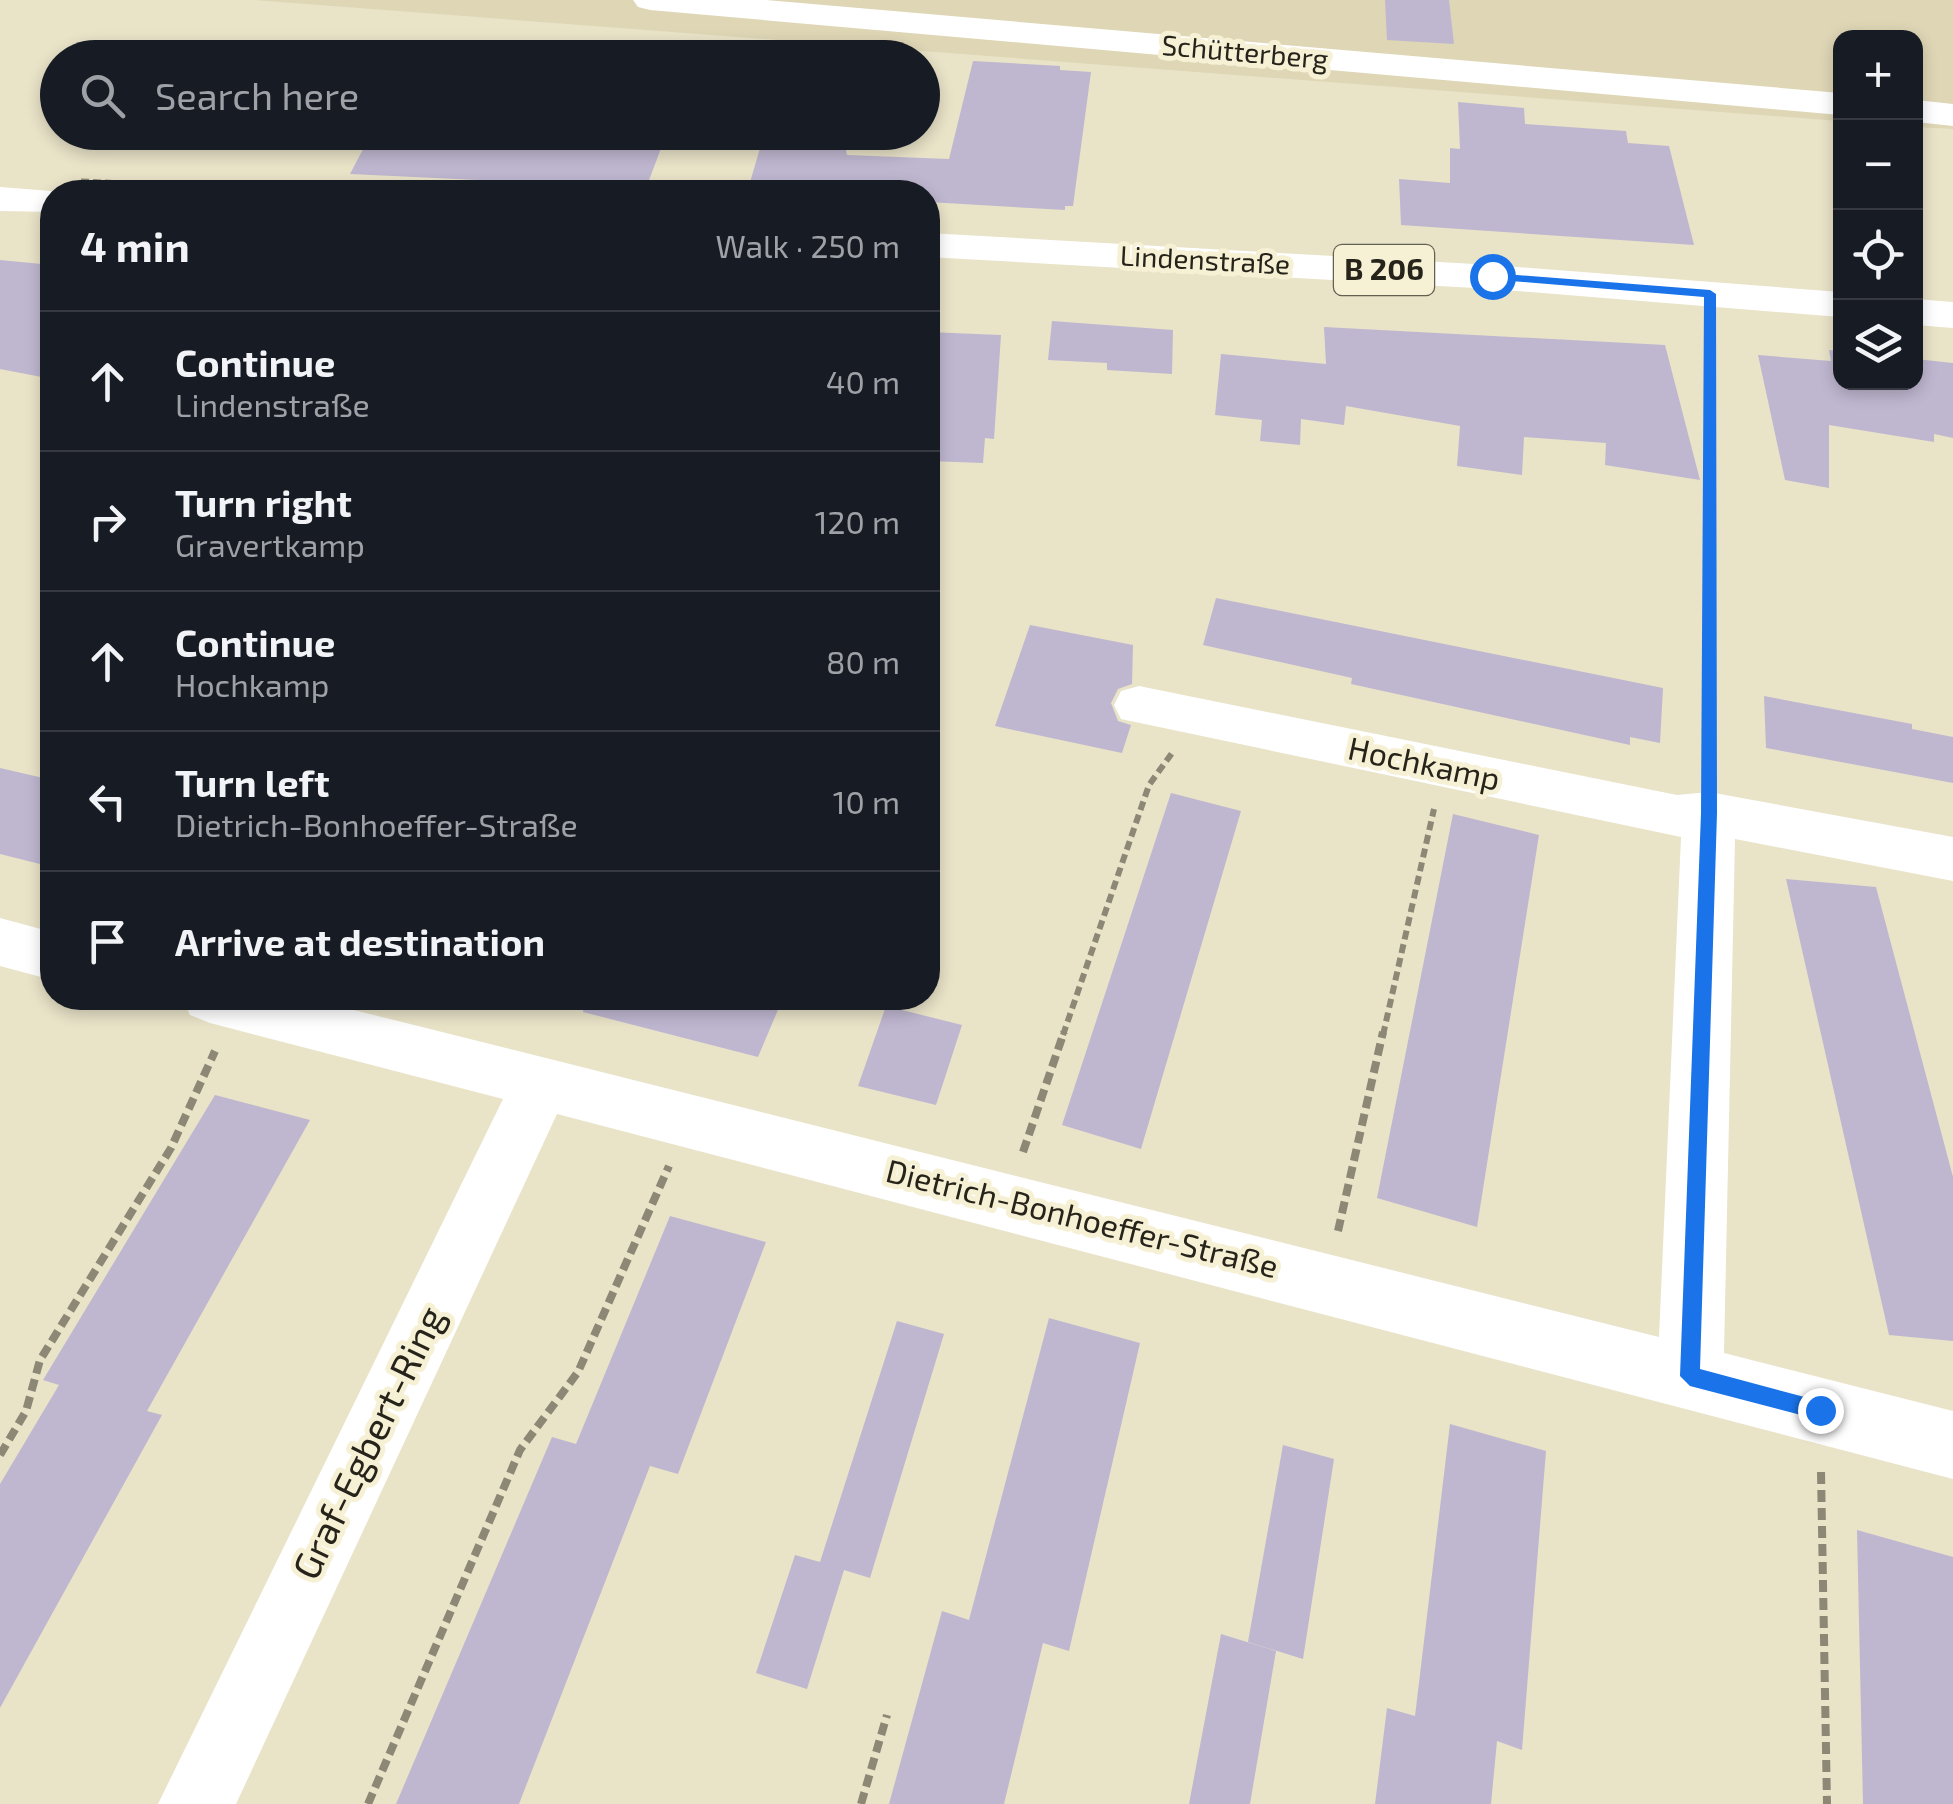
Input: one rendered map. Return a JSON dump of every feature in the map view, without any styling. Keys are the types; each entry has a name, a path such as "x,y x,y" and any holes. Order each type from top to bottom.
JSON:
{"street":[{"name":"Schütterberg","path":"650,0 1833,103"},
{"path":"1923,112 1953,114"},
{"path":"0,199 40,194"},
{"name":"Lindenstraße","path":"940,246 1414,272 1833,304"},
{"path":"1923,313 1953,315"},
{"name":"Hochkamp","path":"1139,705 1678,816 1709,813 1953,860"},
{"path":"1690,1376 1709,813"},
{"path":"0,942 40,953"},
{"name":"Dietrich-Bonhoeffer-Straße","path":"258,1010 1953,1444"},
{"name":"Graf-Egbert-Ring","path":"196,1804 542,1082"}],"path":[{"path":"1709,813 1710,294"},
{"path":"1006,1200 1149,784 1198,717"},
{"path":"1327,1281 1444,768"},
{"path":"0,1454 26,1412 40,1360 171,1148 220,1010"},
{"path":"368,1804 520,1450 578,1372 690,1119"},
{"path":"1820,1410 1827,1804"},
{"path":"861,1804 887,1715"}],"shaded area":[{"path":"254,0 1953,0 1953,129 1923,127 1923,30 1833,30 1833,120 940,52 940,40 778,40"}],"building":[{"path":"1385,0 1449,0 1454,44 1387,40"},
{"path":"973,61 1060,66 1060,70 1091,72 1073,206 1065,206 1065,210 940,203 940,180 751,180 760,150 846,150 847,155 949,159"},
{"path":"1458,102 1524,108 1525,124 1626,131 1628,143 1669,146 1694,245 1401,225 1399,179 1450,183 1450,148 1460,149"},
{"path":"363,150 660,150 649,180 477,180 350,174"},
{"path":"0,260 40,264 40,377 0,369"},
{"path":"1052,321 1173,330 1172,374 1107,370 1107,363 1048,360"},
{"path":"1324,327 1665,345 1700,480 1605,465 1606,443 1524,437 1522,475 1457,466 1460,426 1346,406 1344,425 1301,419 1300,445 1260,441 1262,420 1215,415 1221,354 1326,364"},
{"path":"940,332 1001,335 994,439 985,438 983,463 940,461"},
{"path":"1829,350 1833,350 1833,390 1923,390 1923,360 1953,363 1953,438 1934,434 1934,442 1829,425 1829,488 1785,480 1758,355 1831,361"},
{"path":"1216,598 1663,688 1660,743 1630,737 1630,745 1351,684 1352,678 1203,645"},
{"path":"1030,625 1133,645 1132,684 1118,689 1111,703 1118,721 1131,725 1122,753 995,726"},
{"path":"1764,696 1912,724 1912,729 1953,737 1953,783 1766,748"},
{"path":"0,768 40,777 40,864 0,854"},
{"path":"1171,793 1241,811 1141,1149 1062,1125"},
{"path":"1453,814 1539,835 1477,1227 1377,1198"},
{"path":"1786,879 1876,887 1953,1177 1953,1341 1889,1335"},
{"path":"583,1010 778,1010 758,1057"},
{"path":"885,1010 902,1010 962,1025 936,1105 858,1086"},
{"path":"215,1095 310,1120 147,1411 162,1415 0,1708 0,1484 59,1385 43,1380"},
{"path":"670,1216 766,1242 678,1474 650,1466 519,1804 396,1804 552,1437 576,1444"},
{"path":"1049,1318 1140,1343 1069,1651 1043,1643 1004,1804 889,1804 942,1611 969,1620"},
{"path":"897,1321 944,1334 870,1578 844,1570 807,1689 756,1673 795,1555 820,1562"},
{"path":"1450,1424 1546,1451 1522,1750 1497,1741 1491,1804 1375,1804 1387,1708 1415,1716"},
{"path":"1283,1445 1334,1459 1303,1659 1248,1642"},
{"path":"1857,1530 1953,1557 1953,1804 1863,1804"},
{"path":"1221,1634 1276,1651 1250,1804 1189,1804"}],"route":[{"path":"1492,276 1710,294 1709,813 1690,1376 1820,1410"}]}
